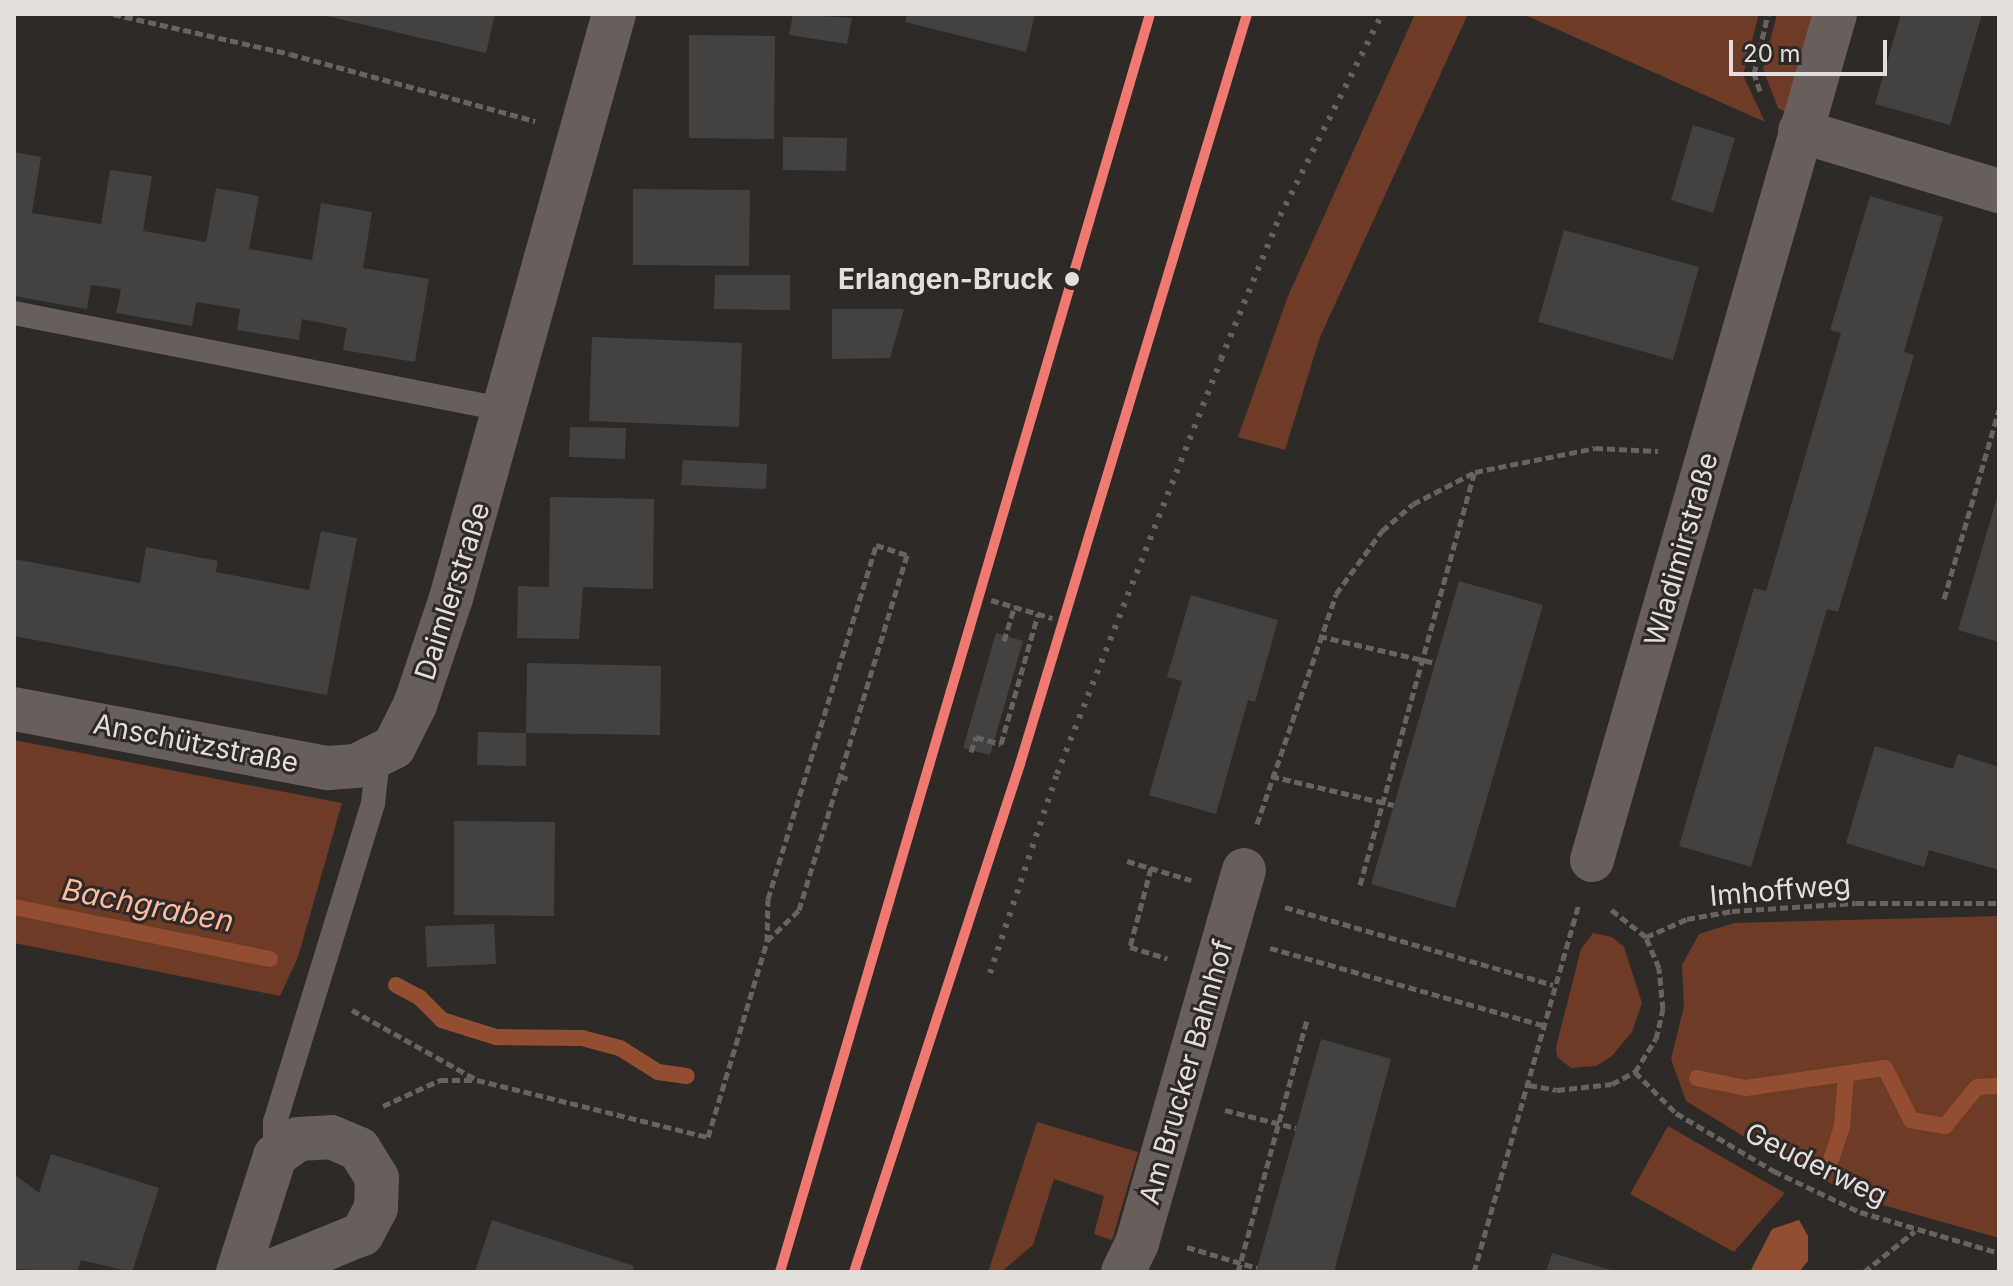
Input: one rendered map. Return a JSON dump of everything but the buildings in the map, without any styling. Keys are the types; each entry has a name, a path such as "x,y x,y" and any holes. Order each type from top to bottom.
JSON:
{"street":[{"name":"Daimlerstraße","path":"378,759 394,747 415,705 507,410 614,14"},
{"name":"Wladimirstraße","path":"1588,876 1835,14"},
{"path":"1800,131 1999,191"},
{"name":"Anschützstraße","path":"14,709 327,768 378,759"},
{"name":"Am Brucker Bahnhof","path":"1123,1272 1140,1232 1244,870"},
{"path":"238,1272 275,1156 298,1139 338,1141 368,1158 377,1178 376,1208 362,1234 269,1272"}],"lane":[{"path":"14,313 507,410"},
{"path":"275,1156 275,1122 373,803 378,759"}],"path":[{"path":"113,14 290,54 583,134"},
{"path":"1944,599 1999,410"},
{"path":"1256,829 1271,776 1336,594 1382,531 1413,504 1475,472 1621,447 1706,463"},
{"path":"1360,885 1475,472"},
{"path":"318,987 415,1050 477,1080 708,1137 767,942 768,899 876,545 907,555 799,910 767,942"},
{"path":"991,600 1052,618"},
{"path":"1004,641 1015,606"},
{"path":"971,752 976,737 1001,744 1038,614"},
{"path":"1319,636 1436,663"},
{"path":"840,776 851,780"},
{"path":"1271,776 1394,805"},
{"path":"1151,868 1130,947 1222,943 1543,1025"},
{"path":"1474,1272 1529,1085 1553,985 1588,876 1646,937 1659,968 1663,1009 1656,1039 1635,1072 1612,1084 1585,1089 1529,1085"},
{"name":"Imhoffweg","path":"1646,937 1687,919 1732,911 1856,903 1999,903"},
{"path":"1275,904 1553,985"},
{"path":"1238,1272 1307,1020"},
{"name":"Geuderweg","path":"1635,1072 1676,1113 1774,1171 1860,1212 1915,1231 1999,1253"},
{"path":"338,1141 399,1096 440,1080 477,1080"},
{"path":"1177,1098 1296,1128"},
{"path":"1864,1272 1915,1231"},
{"path":"1140,1232 1257,1268"}],"shaded area":[{"path":"1415,14 1468,14 1320,337 1285,450 1238,437 1288,296"},
{"path":"1523,14 1759,14 1743,75 1765,122"},
{"path":"1777,14 1817,14 1789,114 1778,108 1763,69"},
{"path":"14,740 342,803 298,957 280,996 14,943"},
{"path":"1999,916 1999,1238 1865,1200 1777,1157 1686,1101 1671,1059 1684,1006 1682,965 1699,934 1734,923"},
{"path":"1593,933 1612,937 1624,947 1642,1003 1632,1032 1611,1057 1596,1066 1571,1068 1557,1057 1556,1047 1581,949"},
{"path":"1037,1122 1138,1152 1112,1240 1094,1234 1104,1196 1054,1179 1033,1245 1001,1272 988,1272"},
{"path":"1668,1126 1785,1193 1734,1252 1630,1194"},
{"path":"1799,1220 1808,1236 1808,1261 1799,1272 1750,1272 1772,1229"}],"waterway":[{"name":"Bachgraben","path":"14,907 270,959"},
{"name":"Bachgraben","path":"396,985 419,997 442,1020 496,1037 582,1038 620,1048 658,1072 687,1076"},
{"name":"Bachgraben","path":"1697,1078 1746,1088 1885,1068 1911,1120 1945,1126 1977,1087 1999,1086"},
{"path":"1831,1160 1842,1126 1846,1073"}],"railway":[{"path":"990,973 1057,774 1221,359 1280,216 1382,14"}],"transit line":[{"path":"780,1272 1150,14"},
{"path":"854,1272 1020,764 1247,14"}],"place":[{"name":"Erlangen-Bruck","path":"1072,279"}]}
